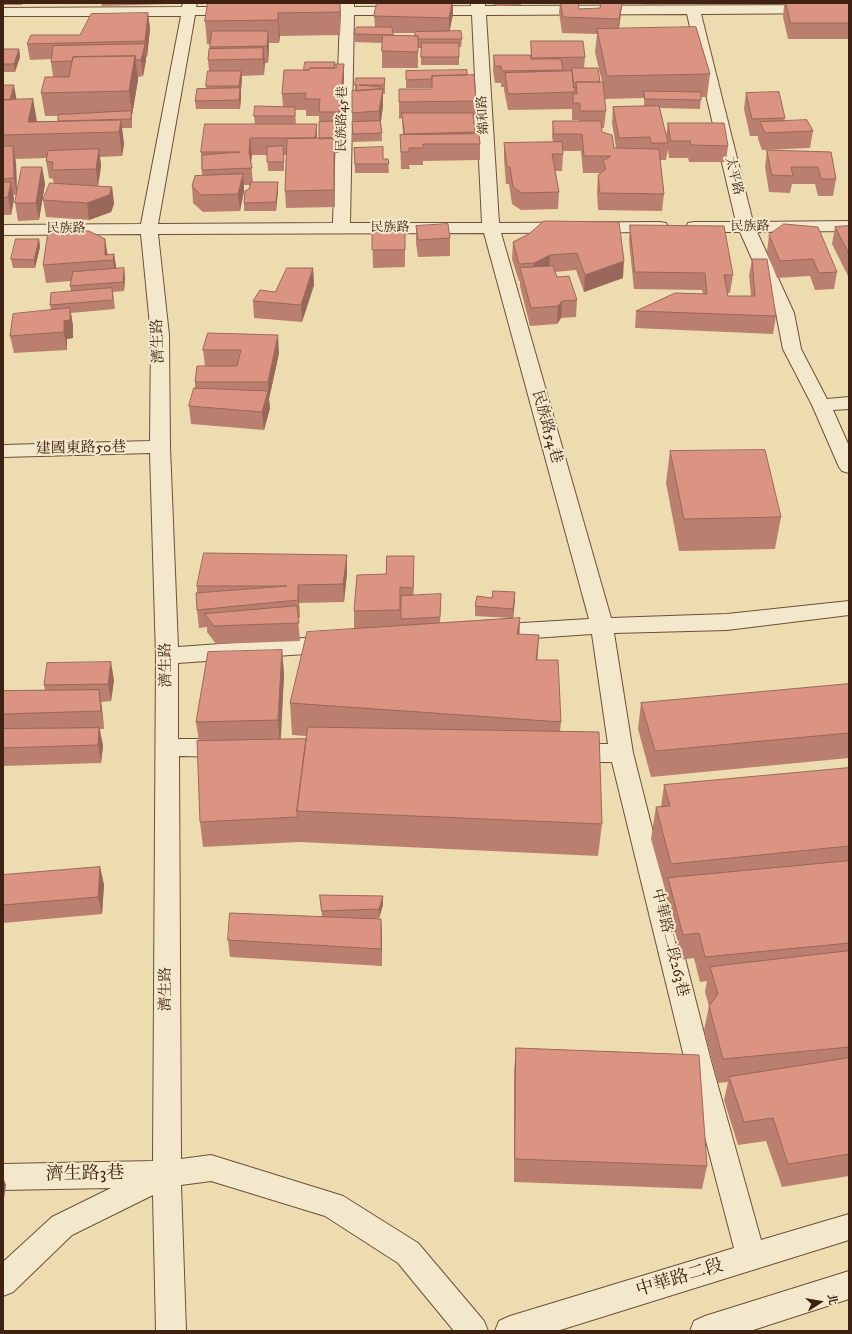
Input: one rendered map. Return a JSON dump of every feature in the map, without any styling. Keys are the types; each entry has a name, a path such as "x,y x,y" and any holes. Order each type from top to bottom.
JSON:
{"street":[{"path":"299,11 347,7 617,6 692,9 849,9"},
{"path":"3,12 189,7 252,11"},
{"name":"濟生路","path":"171,1331 167,1174 167,656 160,447 160,334 150,229 189,7"},
{"name":"民族路45巷","path":"341,228 347,7"},
{"name":"綿和路","path":"478,7 491,228"},
{"name":"太平路","path":"692,9 746,227 785,313 792,349 821,405 849,467"},
{"name":"民族路","path":"3,230 849,226"},
{"name":"民族路54巷","path":"491,228 602,626"},
{"path":"821,405 849,403"},
{"name":"建國東路50巷","path":"3,451 160,447"},
{"path":"467,635 602,626 727,622 849,608"},
{"name":"中華路二段263巷","path":"602,626 621,753 698,1061 751,1257"},
{"path":"167,656 349,643"},
{"path":"167,748 247,748"},
{"path":"550,752 621,753"},
{"path":"3,1282 62,1226 167,1174 211,1168 333,1205 408,1254 473,1331"},
{"name":"濟生路3巷","path":"3,1177 167,1174"},
{"name":"中華路二段","path":"510,1331 849,1227"},
{"path":"704,1331 849,1285"}],"building":[{"path":"208,3 340,3 340,12 278,13 278,20 205,21"},
{"path":"377,3 452,3 449,18 374,16"},
{"path":"561,3 578,3 579,9 600,8 601,3 622,3 619,19 563,17"},
{"path":"786,3 849,3 849,23 791,23"},
{"path":"148,13 145,41 27,44 31,35 80,35 91,14"},
{"path":"357,27 392,27 393,35 354,34"},
{"path":"696,27 710,74 607,76 597,29"},
{"path":"212,31 268,31 267,46 210,47"},
{"path":"461,31 462,39 418,39 418,36 415,36 415,32"},
{"path":"383,35 418,36 418,52 382,51"},
{"path":"531,41 583,41 585,57 532,58"},
{"path":"422,43 459,43 459,57 421,57"},
{"path":"145,44 141,60 136,60 135,56 73,57 72,61 51,62 53,46"},
{"path":"263,48 263,59 208,60 209,49"},
{"path":"3,49 19,49 14,64 3,64"},
{"path":"494,55 531,55 531,59 561,59 563,70 502,71 501,66 495,66"},
{"path":"135,56 129,91 41,93 45,77 69,77 73,57"},
{"path":"305,62 335,62 334,68 310,68 309,70 304,70"},
{"path":"336,64 344,64 339,112 319,112 320,99 305,99 306,93 282,94 284,70 336,68"},
{"path":"572,68 598,68 600,82 576,82 576,88 574,88"},
{"path":"467,70 467,75 432,76 432,79 406,80 406,71"},
{"path":"208,71 241,71 239,86 206,86"},
{"path":"572,71 575,92 508,94 505,73"},
{"path":"474,75 476,101 399,102 399,89 432,89 432,76"},
{"path":"356,78 385,78 384,85 359,85 381,87 381,89 356,91"},
{"path":"576,82 603,82 606,111 580,111 580,103 573,103 573,94 577,94"},
{"path":"3,85 14,85 10,100 3,100"},
{"path":"240,88 239,100 195,101 197,89"},
{"path":"383,89 379,111 352,113 352,91"},
{"path":"644,91 701,92 701,100 645,99"},
{"path":"779,92 785,118 752,119 746,93"},
{"path":"33,99 28,122 121,120 119,132 3,135 3,100"},
{"path":"255,106 295,107 295,116 254,116"},
{"path":"659,106 668,143 651,143 650,137 619,138 613,107"},
{"path":"131,111 131,119 58,121 58,115"},
{"path":"402,113 473,113 475,132 405,134"},
{"path":"807,120 813,131 765,133 760,122"},
{"path":"339,121 339,144 334,145 334,138 319,139 319,122"},
{"path":"380,121 382,133 353,134 352,122"},
{"path":"553,121 601,121 602,132 612,135 614,148 659,149 664,194 600,193 598,175 606,169 603,161 611,156 584,156 582,134 554,134"},
{"path":"668,123 724,123 728,146 691,145 690,141 671,141"},
{"path":"205,124 317,124 315,138 250,138 249,152 252,168 202,170 202,155 240,152 201,152"},
{"path":"479,134 480,144 423,144 423,148 409,148 409,152 401,152 400,135"},
{"path":"334,138 334,190 285,191 287,139"},
{"path":"562,142 563,154 552,154 559,192 522,193 513,187 510,167 507,167 504,143"},
{"path":"3,146 13,146 14,178 3,179"},
{"path":"283,146 284,162 267,162 267,147"},
{"path":"383,147 383,159 388,159 389,164 355,164 354,148"},
{"path":"99,149 96,169 52,170 53,162 46,161 48,151"},
{"path":"767,150 831,152 836,179 821,179 818,167 791,167 793,176 772,175"},
{"path":"22,167 42,167 36,203 15,203"},
{"path":"243,174 238,194 201,195 192,186 195,176"},
{"path":"3,182 11,182 8,197 3,198"},
{"path":"251,182 278,182 276,202 244,203 245,191 249,189"},
{"path":"50,183 112,187 109,195 87,203 43,200"},
{"path":"544,221 619,222 624,261 585,275 577,253 550,255 534,263 519,264 513,242 529,234"},
{"path":"448,224 450,238 418,240 416,226"},
{"path":"784,224 818,227 837,272 819,273 813,259 780,261 769,235"},
{"path":"630,225 724,226 733,275 724,275 728,296 755,296 752,259 767,259 776,316 636,311 675,293 707,294 705,273 635,272"},
{"path":"849,226 849,254 835,227"},
{"path":"405,230 405,250 372,250 372,231"},
{"path":"89,231 105,239 105,255 114,254 113,260 43,265 48,232"},
{"path":"16,239 39,239 34,260 11,259"},
{"path":"553,266 557,277 569,276 577,300 562,301 558,306 531,308 520,268"},
{"path":"124,268 123,282 70,286 73,272"},
{"path":"287,268 313,268 301,305 253,301 260,290 275,292"},
{"path":"112,288 113,300 50,305 51,293"},
{"path":"70,308 70,320 64,321 64,332 10,336 13,314"},
{"path":"208,333 278,335 268,382 195,382 197,366 237,366 241,350 203,350"},
{"path":"194,388 268,391 262,412 189,406"},
{"path":"765,450 781,517 684,519 670,451"},
{"path":"204,553 347,555 343,584 298,585 298,600 197,610 196,593 287,586 197,586"},
{"path":"387,556 414,556 413,588 400,587 400,610 354,611 357,575 386,574"},
{"path":"493,591 515,592 513,609 475,606 477,596 492,598"},
{"path":"441,594 440,617 401,619 401,596"},
{"path":"297,606 299,623 214,626 205,614"},
{"path":"520,618 517,634 539,635 536,660 558,660 561,722 290,703 307,632"},
{"path":"282,650 278,720 196,722 208,652"},
{"path":"111,662 108,684 44,685 47,663"},
{"path":"849,684 849,733 655,751 641,703"},
{"path":"99,690 101,711 3,714 3,691"},
{"path":"308,727 599,732 602,824 297,811"},
{"path":"99,728 98,745 3,748 3,729"},
{"path":"306,739 297,817 200,822 197,741"},
{"path":"849,768 849,846 671,864 656,807 670,806 664,785"},
{"path":"849,861 849,943 705,957 699,933 683,935 668,878"},
{"path":"100,867 98,897 3,905 3,875"},
{"path":"320,895 383,896 379,909 322,911"},
{"path":"230,913 381,919 381,949 228,940"},
{"path":"849,951 849,1047 723,1059 709,1006 718,994 710,967"},
{"path":"516,1048 699,1055 707,1166 515,1159"},
{"path":"849,1058 849,1154 788,1164 773,1118 744,1122 729,1077"}]}
